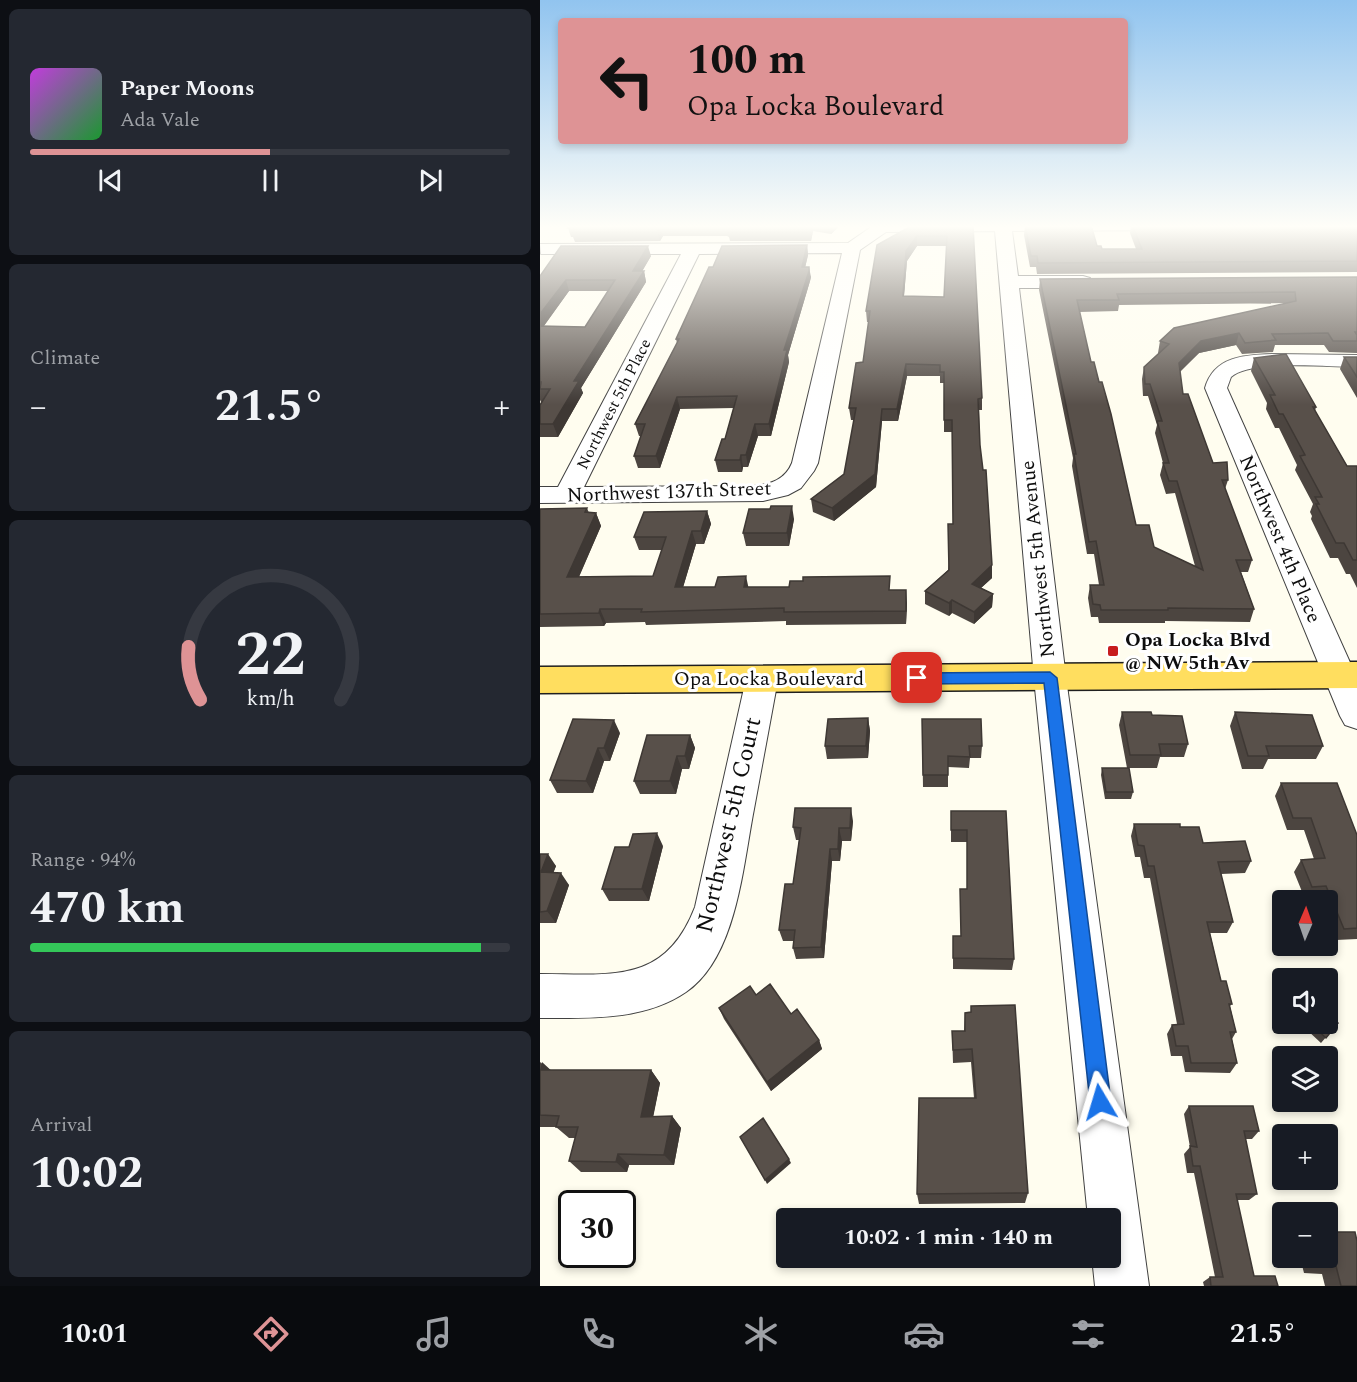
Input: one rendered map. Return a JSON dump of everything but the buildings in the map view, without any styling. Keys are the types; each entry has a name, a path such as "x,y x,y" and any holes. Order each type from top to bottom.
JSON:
{"main road":[{"name":"Opa Locka Boulevard","path":"540,680 1348,675"}],"street":[{"name":"Northwest 5th Place","path":"567,495 674,285"},
{"name":"Northwest 137th Street","path":"540,495 754,494 776,491 795,480 805,463 844,285"},
{"name":"Northwest 5th Avenue","path":"1010,285 1050,678 1122,1286"},
{"name":"Northwest 4th Place","path":"1357,361 1256,362 1233,366 1222,373 1216,388 1348,675 1357,716"},
{"name":"Northwest 5th Court","path":"540,996 628,994 669,979 685,966 704,939 715,907 762,679"}],"place":[{"name":"Opa Locka Blvd @ NW 5th Av","path":"1113,651"}],"route":[{"path":"917,678 1050,678 1100,1102"}]}
